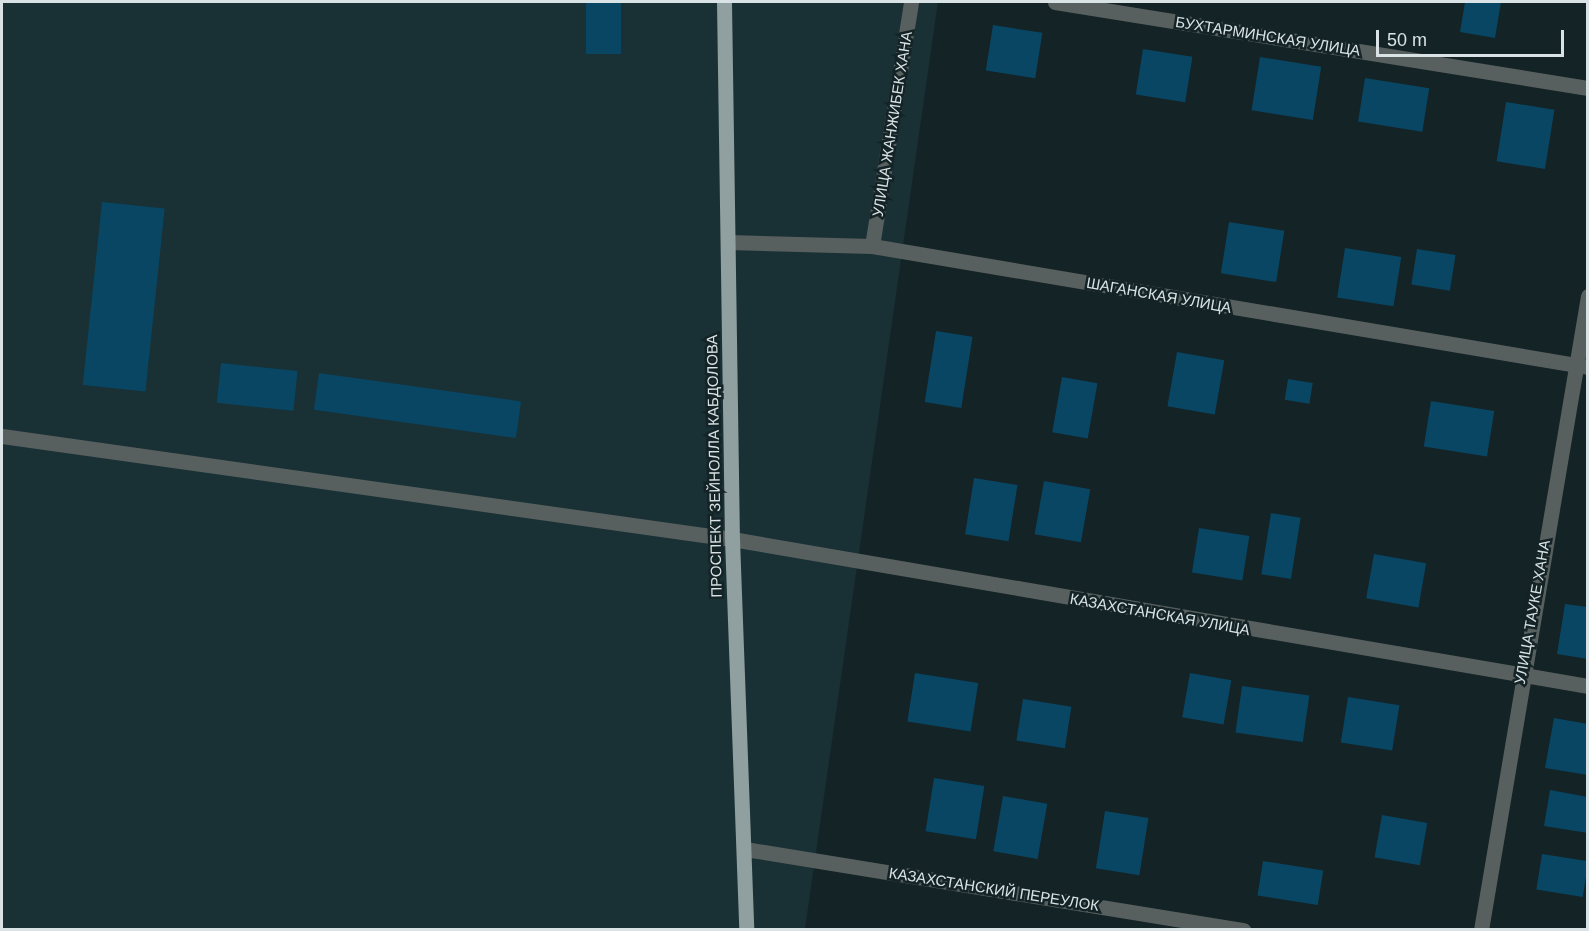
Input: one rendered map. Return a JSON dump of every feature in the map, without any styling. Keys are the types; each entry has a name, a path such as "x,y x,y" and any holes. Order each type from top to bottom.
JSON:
{"main road":[{"name":"ПРОСПЕКТ ЗЕЙНОЛЛА КАБДОЛОВА","path":"724,2 732,539 745,849 746,930"}],"street":[{"name":"УЛИЦА ЖАНЖИБЕК ХАНА","path":"872,246 911,2"},
{"name":"БУХТАРМИНСКАЯ УЛИЦА","path":"1055,2 1587,88"},
{"name":"ШАГАНСКАЯ УЛИЦА","path":"728,242 872,246 1581,366"},
{"name":"УЛИЦА ТАУКЕ ХАНА","path":"1481,930 1520,678 1581,366 1587,296"},
{"name":"КАЗАХСТАНСКАЯ УЛИЦА","path":"2,436 732,539 1520,678 1587,686"},
{"name":"КАЗАХСТАНСКИЙ ПЕРЕУЛОК","path":"745,849 1243,930"}],"shaded area":[{"path":"2,2 938,2 805,929 2,930"}],"building":[{"path":"586,2 621,2 621,54 586,54"},
{"path":"1465,2 1501,2 1495,38 1460,32"},
{"path":"993,25 1042,33 1035,78 986,70"},
{"path":"1143,49 1192,57 1185,102 1136,94"},
{"path":"1260,57 1321,67 1313,120 1252,110"},
{"path":"1365,78 1429,88 1422,132 1358,121"},
{"path":"1506,102 1554,110 1545,169 1497,161"},
{"path":"102,202 165,209 145,392 83,385"},
{"path":"1229,222 1284,231 1276,282 1221,273"},
{"path":"1345,248 1401,257 1393,306 1337,297"},
{"path":"1417,249 1456,255 1450,291 1411,285"},
{"path":"936,331 973,337 961,408 925,402"},
{"path":"1177,352 1224,360 1215,414 1167,406"},
{"path":"221,363 298,371 293,411 217,403"},
{"path":"319,373 521,401 516,438 314,410"},
{"path":"1062,377 1097,383 1088,438 1052,432"},
{"path":"1288,379 1313,383 1309,404 1285,400"},
{"path":"1431,401 1494,411 1487,456 1424,446"},
{"path":"974,478 1017,485 1009,541 965,534"},
{"path":"1044,481 1090,489 1081,542 1035,534"},
{"path":"1271,513 1301,518 1291,579 1261,574"},
{"path":"1199,528 1249,536 1242,580 1192,572"},
{"path":"1374,554 1426,563 1418,608 1366,598"},
{"path":"1565,604 1588,607 1588,659 1557,654"},
{"path":"915,673 978,683 971,731 907,721"},
{"path":"1190,673 1231,680 1224,725 1182,717"},
{"path":"1242,686 1309,695 1303,742 1235,733"},
{"path":"1348,697 1399,705 1392,751 1341,742"},
{"path":"1023,699 1071,707 1065,748 1016,740"},
{"path":"1554,718 1588,724 1588,775 1545,768"},
{"path":"934,778 984,786 976,839 926,831"},
{"path":"1550,790 1588,797 1588,833 1544,826"},
{"path":"1003,796 1047,804 1038,859 993,851"},
{"path":"1105,811 1148,818 1139,875 1096,868"},
{"path":"1382,815 1427,823 1420,865 1375,857"},
{"path":"1542,854 1588,861 1583,897 1536,890"},
{"path":"1263,861 1323,871 1318,905 1258,896"}]}
